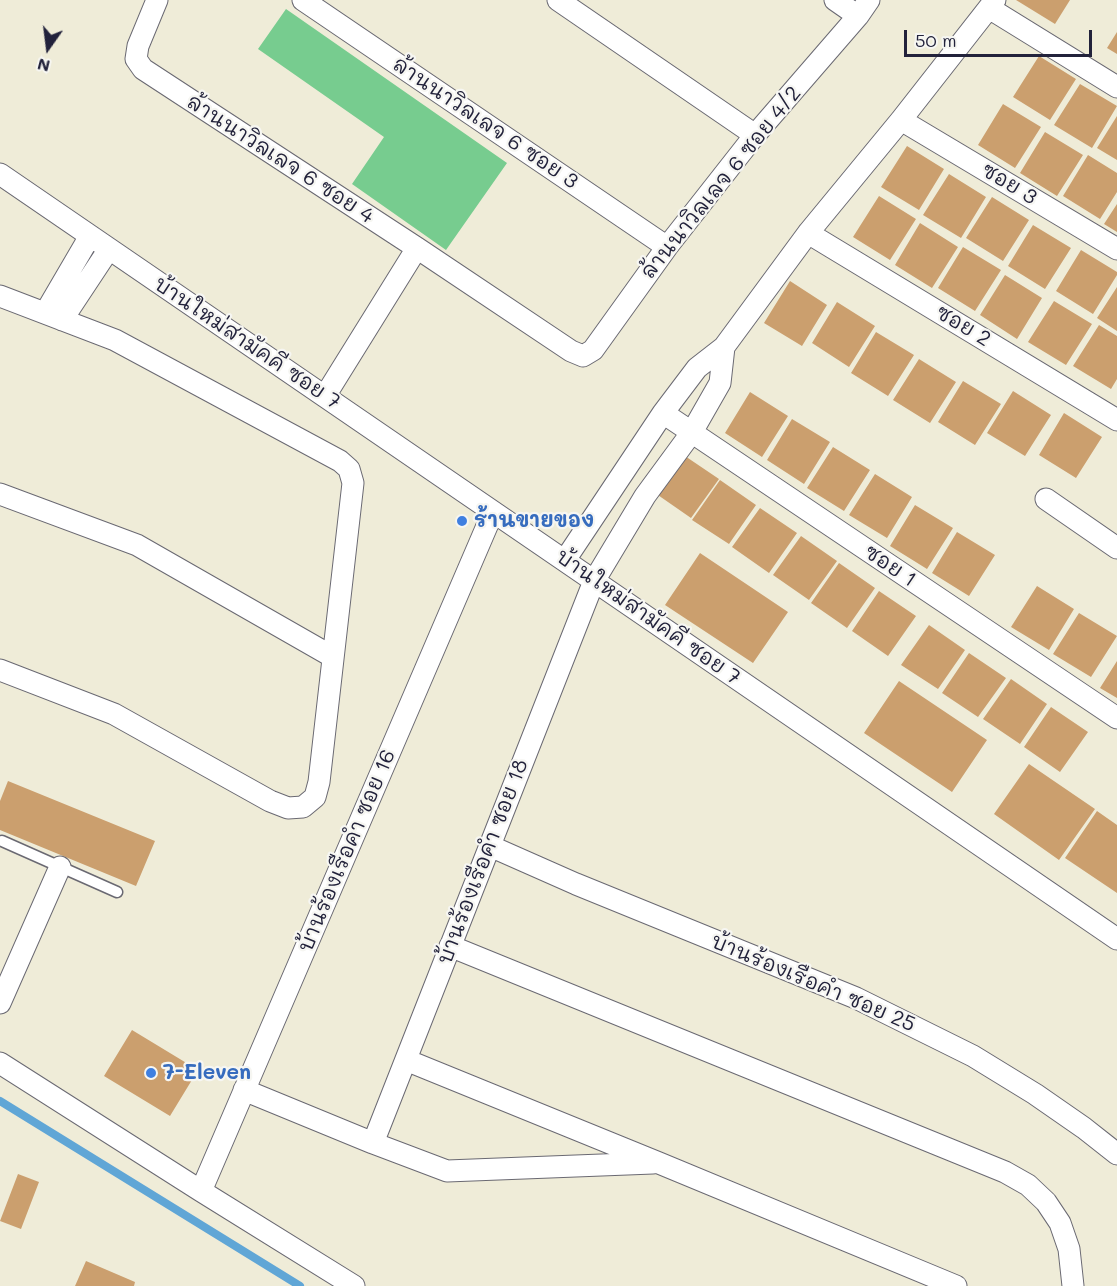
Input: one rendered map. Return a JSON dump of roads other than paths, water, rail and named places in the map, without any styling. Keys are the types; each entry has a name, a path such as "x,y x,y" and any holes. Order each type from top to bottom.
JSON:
{"street":[{"name":"ล้านนาวิลเลจ 6 ซอย 4","path":"158,0 138,46 136,59 143,69 571,351"},
{"name":"ล้านนาวิลเลจ 6 ซอย 3","path":"303,0 667,247"},
{"path":"558,0 755,135"},
{"path":"835,0 864,8"},
{"path":"565,560 663,413 697,368 724,347 808,233 992,4 1117,87"},
{"name":"ล้านนาวิลเลจ 6 ซอย 4/2","path":"571,351 583,356 593,350 667,247 755,135 864,8"},
{"name":"ซอย 3","path":"901,120 1117,249"},
{"name":"บ้านใหม่สามัคคี ซอย 7","path":"0,174 1117,939"},
{"name":"ซอย 2","path":"808,233 1117,420"},
{"path":"54,317 90,236"},
{"path":"325,396 417,248"},
{"path":"54,317 109,249"},
{"path":"0,296 115,340 340,461 349,469 352,483 318,782 315,796 303,807 288,808 270,801 114,714 0,670"},
{"name":"บ้านร้องเรือคำ ซอย 18","path":"373,1143 594,581 645,496 692,432 720,383 724,347"},
{"name":"ซอย 1","path":"663,413 1117,718"},
{"path":"0,494 137,545 333,657"},
{"path":"1046,499 1117,548"},
{"name":"บ้านร้องเรือคำ ซอย 16","path":"201,1191 493,512"},
{"name":"บ้านร้องเรือคำ ซอย 25","path":"490,846 576,884 856,998 931,1034 974,1056 1035,1094 1117,1154"},
{"path":"0,1003 60,867"},
{"path":"450,946 1005,1172 1028,1185 1046,1202 1060,1223 1069,1249 1073,1286"},
{"path":"406,1060 957,1286"},
{"path":"0,1063 354,1286"},
{"path":"244,1090 447,1171 659,1163"}],"lane":[{"path":"2,841 117,892"}],"waterway":[{"path":"0,1101 300,1286"}],"place":[{"name":"ร้านขายของ","path":"462,521"},
{"name":"7-Eleven","path":"151,1073"}]}
